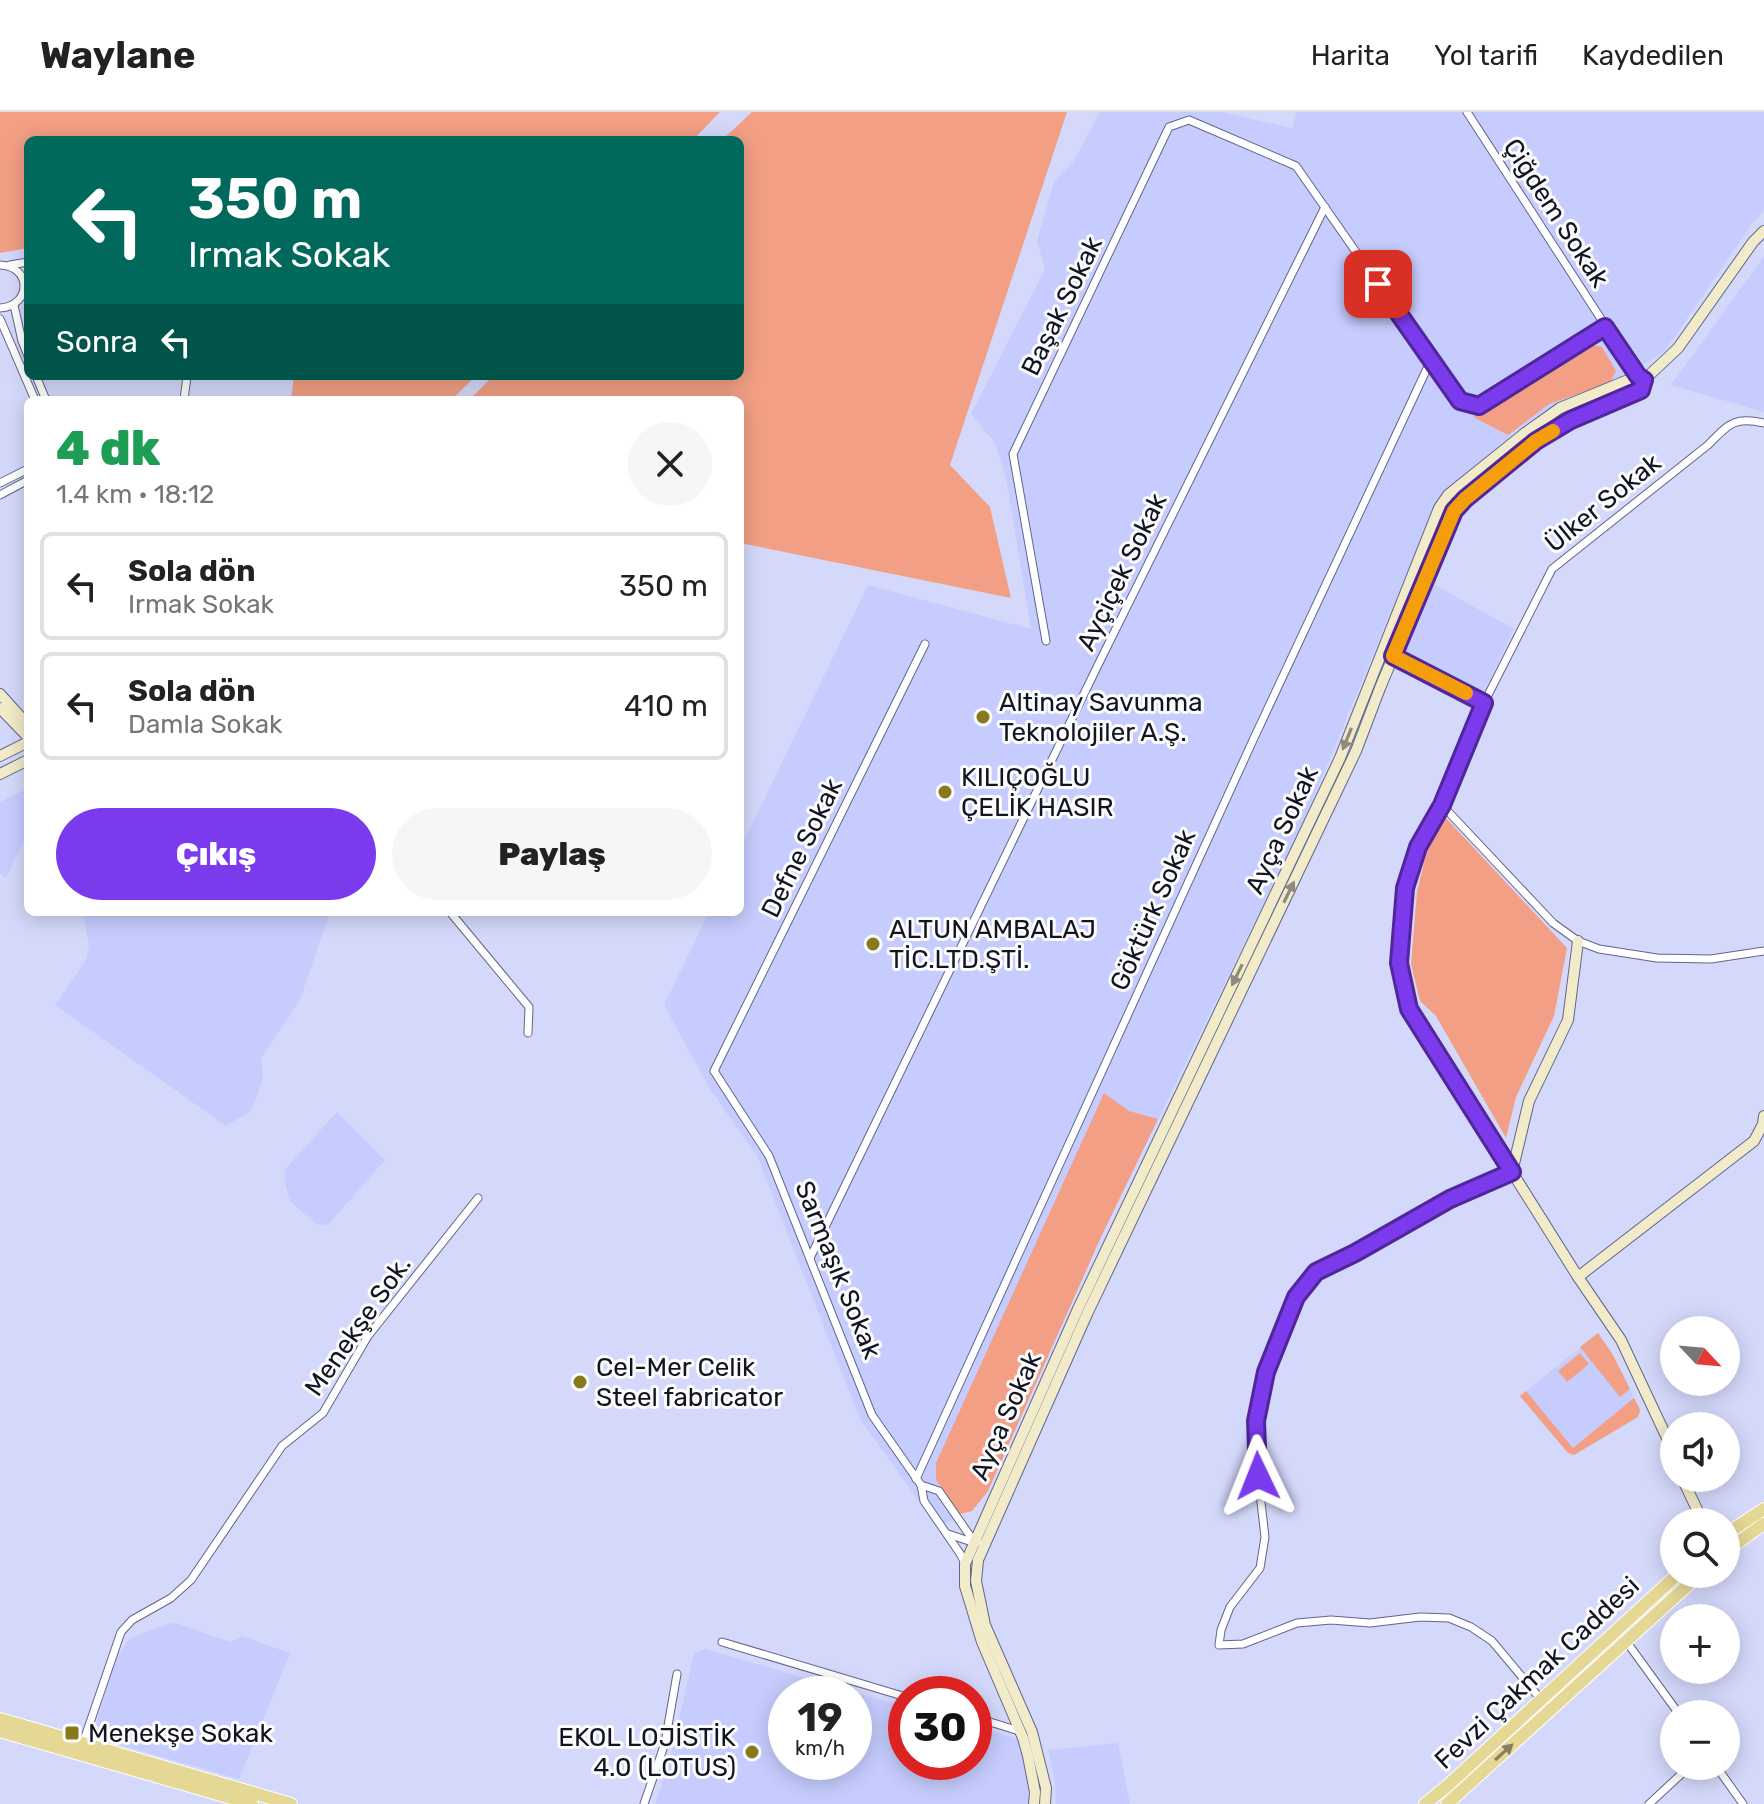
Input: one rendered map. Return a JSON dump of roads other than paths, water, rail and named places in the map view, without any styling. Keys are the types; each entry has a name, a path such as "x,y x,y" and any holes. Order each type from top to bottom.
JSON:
{"main road":[{"path":"1740,1525 1764,1509"},
{"path":"1740,1541 1764,1524"},
{"name":"Fevzi Çakmak Caddesi","path":"1425,1804 1663,1588"},
{"name":"Fevzi Çakmak Caddesi","path":"1447,1804 1685,1588"},
{"path":"0,1719 291,1804"},
{"path":"0,1731 252,1804"}],"street":[{"name":"Çiğdem Sokak","path":"1467,112 1641,378"},
{"name":"Başak Sokak","path":"1046,641 1013,454 1169,127 1189,120 1296,166 1325,207"},
{"path":"1325,207 1460,401 1479,406 1605,327"},
{"name":"Ayçiçek Sokak","path":"810,1258 1091,679 1325,207"},
{"name":"Ayça Sokak","path":"977,1573 988,1524 1078,1309 1318,833 1356,751 1439,508 1448,495 1560,408 1641,378 1678,348 1764,231"},
{"path":"0,308 14,305 23,294 24,287 20,274 5,265"},
{"path":"14,305 24,346"},
{"path":"0,319 24,375"},
{"name":"Göktürk Sokak","path":"919,1482 1254,738 1431,360"},
{"path":"1484,703 1388,653 1454,511 1536,441 1571,420 1641,390 1641,378"},
{"name":"Ülker Sokak","path":"1512,1172 1409,1009 1399,963 1405,888 1418,847 1442,805 1484,703 1552,569 1708,445 1729,424 1749,420 1764,423"},
{"path":"0,483 24,471"},
{"path":"0,495 24,482"},
{"name":"Defne Sokak","path":"714,1071 925,644"},
{"name":"Ayça Sokak","path":"1196,1074 1388,653"},
{"path":"0,694 24,721"},
{"path":"0,708 24,735"},
{"path":"0,756 24,742"},
{"path":"0,774 24,762"},
{"path":"1442,805 1553,923 1578,941 1599,949 1657,958 1711,959 1764,951"},
{"path":"453,916 529,1007 528,1033"},
{"path":"1578,941 1568,1020 1529,1101 1512,1172 1621,1340 1660,1423"},
{"name":"Sarmaşık Sokak","path":"714,1071 769,1156 872,1415 919,1482 924,1501 961,1555 965,1564 965,1586 982,1642 1046,1788 1045,1804"},
{"path":"1578,1277 1754,1141 1764,1116"},
{"path":"1512,1172 1450,1199 1316,1272 1296,1297 1266,1372 1256,1421 1265,1537 1260,1568 1230,1607 1219,1645 1243,1644 1297,1623 1331,1620 1370,1623 1420,1617 1449,1618 1471,1627 1492,1641 1550,1709"},
{"name":"Menekşe Sok.","path":"83,1743 121,1632 132,1620 171,1598 191,1580 282,1446 323,1413 368,1336 478,1198"},
{"name":"Sarmaşık Sokak","path":"919,1482 939,1491 975,1543 978,1560"},
{"path":"962,1523 972,1527 988,1524"},
{"name":"Ayça Sokak","path":"965,1564 988,1524"},
{"path":"946,1533 975,1543"},
{"name":"Sarmaşık Sokak","path":"977,1573 985,1625 1032,1732 1034,1804"},
{"path":"1626,1641 1669,1700"},
{"path":"722,1642 888,1692"},
{"path":"644,1804 665,1743 677,1674"},
{"path":"992,1723 1019,1731"},
{"path":"1649,1804 1675,1780"},
{"path":"1726,1780 1743,1804"}],"place":[{"name":"Altinay Savunma Teknolojiler A.Ş.","path":"983,717"},
{"name":"KILIÇOĞLU ÇELİK HASIR","path":"945,792"},
{"name":"ALTUN AMBALAJ TİC.LTD.ŞTİ.","path":"873,944"},
{"name":"Cel-Mer Celik Steel fabricator","path":"580,1382"},
{"name":"Menekşe Sokak","path":"72,1733"},
{"name":"EKOL LOJİSTİK 4.0 (LOTUS)","path":"752,1752"}]}
